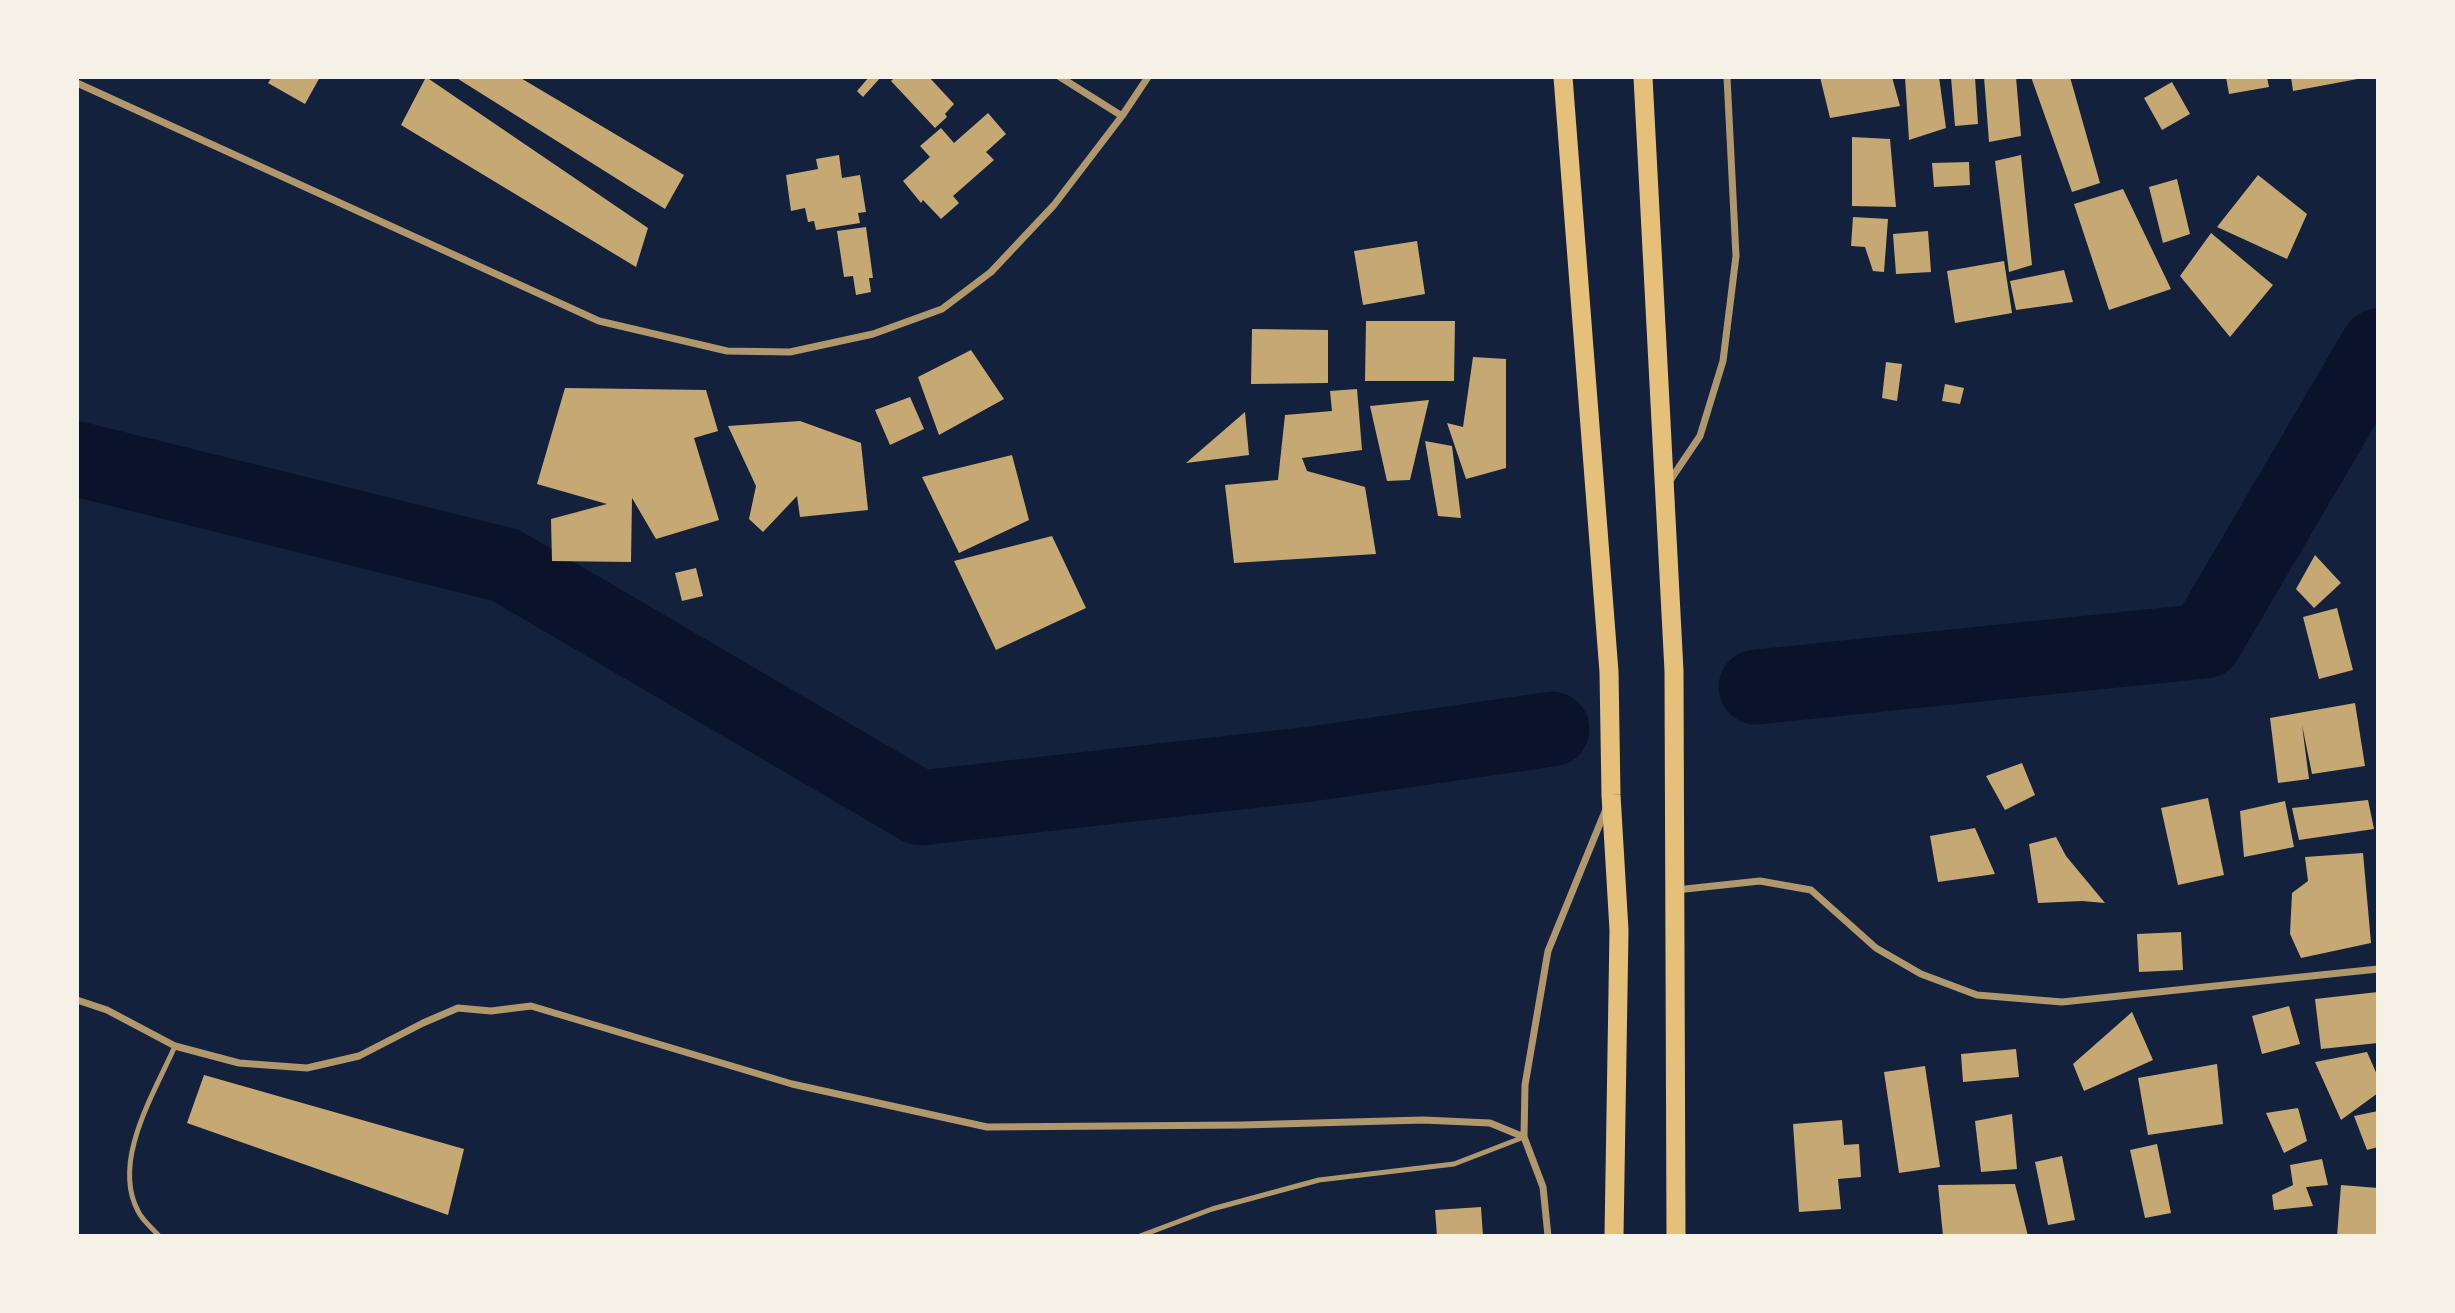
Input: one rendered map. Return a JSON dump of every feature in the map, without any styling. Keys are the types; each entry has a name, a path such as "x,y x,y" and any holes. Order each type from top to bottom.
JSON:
{"highway":[{"path":"1563,77 1609,672 1611,796 1619,930 1614,1236"},
{"path":"1643,77 1674,671 1676,1236"}],"street":[{"path":"1060,77 1122,116"},
{"path":"77,83 600,321 727,351 790,352 873,334 942,309 991,272 1054,205 1122,116 1147,77"},
{"path":"1665,488 1700,436 1723,362 1736,256 1727,77"},
{"path":"1548,1236 1543,1187 1524,1137 1525,1084 1548,951 1611,796"},
{"path":"1675,891 1760,881 1811,890 1876,948 1921,974 1977,995 2062,1002 2378,969"},
{"path":"77,1000 107,1010 175,1046 239,1063 307,1068 359,1056 458,1008 491,1011 531,1006 792,1084 987,1127 1423,1120 1490,1123 1524,1137"}],"lane":[{"path":"159,1236 138,1211 129,1183 131,1147 175,1046"},
{"path":"1140,1236 1212,1209 1319,1180 1454,1164 1524,1137"}],"building":[{"path":"272,77 320,77 305,104 268,83"},
{"path":"426,77 648,228 636,267 401,125"},
{"path":"455,77 519,77 684,175 665,209"},
{"path":"869,77 881,77 863,97 857,91"},
{"path":"895,77 929,77 954,104 945,114 947,117 935,128 891,81"},
{"path":"1820,77 1892,77 1900,106 1830,118"},
{"path":"1905,77 1939,77 1946,128 1909,140"},
{"path":"1951,77 1975,77 1978,124 1955,126"},
{"path":"1984,77 2016,77 2021,136 1989,142"},
{"path":"2031,77 2070,77 2100,183 2072,192"},
{"path":"2226,77 2267,77 2269,87 2229,94"},
{"path":"2291,77 2363,77 2363,78 2293,91"},
{"path":"2172,82 2190,114 2162,130 2144,98"},
{"path":"988,113 1006,134 986,152 994,160 953,196 959,203 941,219 923,200 921,203 903,181 930,157 920,146 941,128 954,143"},
{"path":"1852,137 1890,139 1896,207 1852,206"},
{"path":"839,155 842,178 860,175 866,212 858,213 860,223 816,230 814,221 808,222 805,208 791,211 786,175 818,169 816,159"},
{"path":"2021,155 2032,265 2009,272 1995,161"},
{"path":"1969,162 1970,185 1934,187 1932,163"},
{"path":"2258,175 2307,214 2287,259 2217,227"},
{"path":"2177,179 2190,234 2163,243 2149,187"},
{"path":"2123,189 2171,289 2109,310 2074,204"},
{"path":"1853,217 1888,219 1884,272 1873,271 1865,247 1851,246"},
{"path":"866,227 873,278 869,278 871,292 856,295 853,276 844,277 837,231"},
{"path":"1928,231 1931,272 1896,274 1893,234"},
{"path":"2211,233 2273,285 2230,337 2180,276"},
{"path":"1417,241 1425,294 1363,305 1354,251"},
{"path":"2004,261 2012,313 1955,323 1947,271"},
{"path":"2064,270 2073,302 2016,310 2010,281"},
{"path":"1366,321 1455,321 1454,381 1365,381"},
{"path":"1252,329 1328,330 1328,383 1251,384"},
{"path":"971,350 1004,399 939,435 918,377"},
{"path":"1473,357 1506,359 1506,468 1466,479 1447,423 1463,427"},
{"path":"1886,362 1902,364 1897,401 1882,398"},
{"path":"1945,384 1964,388 1960,404 1942,401"},
{"path":"565,388 706,390 718,431 694,438 719,520 656,539 632,498 631,562 552,561 551,519 607,504 537,484"},
{"path":"1357,389 1362,450 1302,458 1307,471 1365,487 1376,554 1234,563 1225,485 1278,480 1285,415 1332,411 1330,391"},
{"path":"910,397 924,429 890,445 875,410"},
{"path":"1429,400 1410,480 1387,481 1370,406"},
{"path":"1245,412 1249,455 1186,463"},
{"path":"800,421 861,443 868,510 800,517 797,496 763,532 749,519 756,486 728,426"},
{"path":"1425,441 1452,446 1461,518 1438,516"},
{"path":"1012,455 1029,520 959,553 922,477"},
{"path":"1052,536 1086,608 996,650 954,561"},
{"path":"2315,555 2341,583 2314,608 2296,589"},
{"path":"696,568 703,596 682,601 675,573"},
{"path":"2337,608 2353,670 2319,679 2303,617"},
{"path":"2355,703 2365,766 2312,774 2302,725 2309,779 2278,783 2270,718"},
{"path":"2022,763 2035,795 2005,810 1986,776"},
{"path":"2208,798 2224,875 2178,885 2161,808"},
{"path":"2368,800 2374,829 2299,840 2292,808"},
{"path":"2285,801 2294,847 2244,857 2240,811"},
{"path":"1975,828 1995,874 1938,882 1930,836"},
{"path":"2056,837 2066,856 2105,903 2038,903 2029,844"},
{"path":"2363,853 2371,943 2301,958 2290,934 2292,893 2308,881 2305,857"},
{"path":"2181,932 2183,970 2139,972 2137,934"},
{"path":"2378,992 2378,1043 2321,1049 2315,999"},
{"path":"2289,1006 2300,1044 2262,1054 2252,1016"},
{"path":"2132,1012 2153,1060 2084,1091 2073,1064"},
{"path":"2016,1049 2019,1077 1963,1082 1961,1054"},
{"path":"2367,1052 2378,1077 2378,1093 2341,1120 2315,1062"},
{"path":"2217,1064 2223,1124 2148,1135 2138,1078"},
{"path":"1925,1066 1940,1167 1899,1173 1884,1072"},
{"path":"204,1075 464,1149 448,1215 187,1123"},
{"path":"2298,1108 2307,1141 2284,1153 2266,1113"},
{"path":"2378,1111 2378,1147 2367,1150 2354,1116"},
{"path":"2012,1114 2017,1169 1981,1172 1975,1121"},
{"path":"1842,1120 1844,1145 1859,1144 1861,1177 1838,1179 1841,1209 1799,1212 1793,1124"},
{"path":"2157,1144 2171,1213 2145,1218 2130,1150"},
{"path":"2062,1156 2075,1220 2048,1225 2035,1162"},
{"path":"2322,1159 2328,1185 2306,1187 2313,1206 2274,1210 2272,1195 2293,1185 2290,1165"},
{"path":"2015,1184 2028,1236 1943,1236 1938,1185"},
{"path":"2341,1185 2378,1188 2378,1236 2337,1236"},
{"path":"1481,1207 1483,1236 1437,1236 1435,1210"}],"waterway":[{"path":"1756,687 2205,641 2378,346"},
{"path":"77,459 505,565 920,808 1311,764 1552,729"}]}
